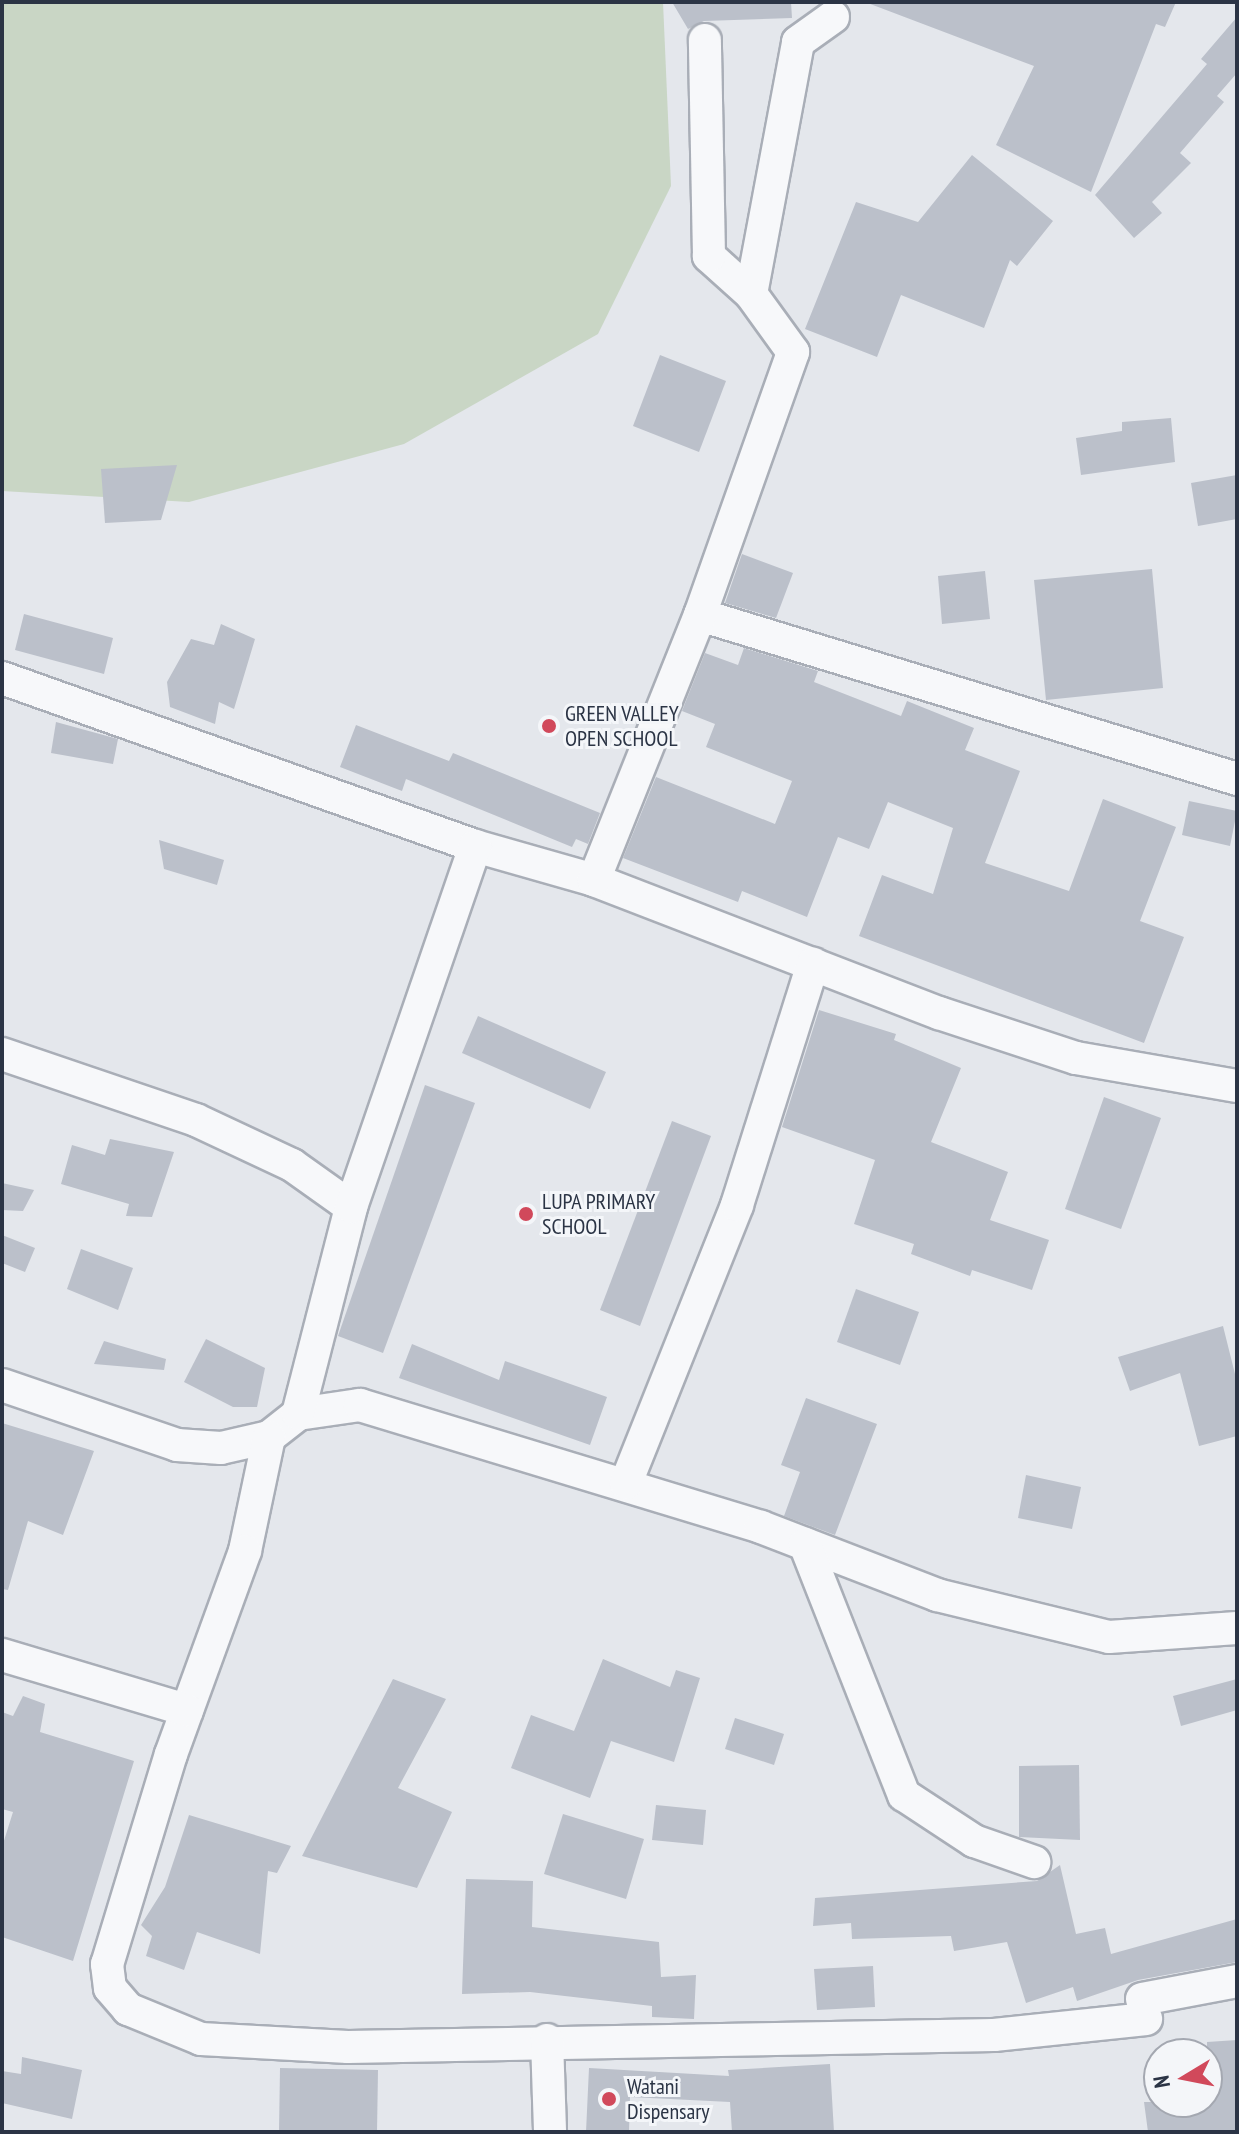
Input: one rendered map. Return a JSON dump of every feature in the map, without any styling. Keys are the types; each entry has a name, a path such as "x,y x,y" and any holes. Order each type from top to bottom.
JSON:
{"street":[{"path":"751,294 798,42 833,17"},
{"path":"594,880 700,615 793,352 751,294 709,256 705,40"},
{"path":"700,615 1237,779"},
{"path":"2,678 475,846 594,880 813,964 1076,1058 1237,1086"},
{"path":"298,1414 351,1207 475,846"},
{"path":"626,1483 737,1205 813,964"},
{"path":"2,1054 237,1137 351,1207"},
{"path":"2,1385 177,1445 221,1448 269,1437 298,1414 360,1405 626,1483 805,1544 937,1595 1109,1637 1237,1628"},
{"path":"269,1437 245,1551 187,1710 107,1964 110,1988 128,2009 201,2039 278,2045 994,2035 1144,2009 1237,1981"},
{"path":"805,1544 904,1795 974,1841 1034,1862"},
{"path":"2,1655 187,1710"},
{"path":"547,2040 550,2132"}],"green space":[{"path":"2,2 663,2 671,186 598,334 404,444 189,502 2,491"}],"building":[{"path":"672,2 791,2 792,18 704,21 688,29"},
{"path":"865,2 1176,2 1165,27 1156,24 1091,192 996,145 1034,66"},
{"path":"1237,17 1237,73 1217,96 1224,102 1180,153 1191,163 1152,202 1162,213 1134,238 1095,195 1207,64 1201,59"},
{"path":"972,155 1053,221 1017,266 1010,260 984,328 901,295 877,357 805,329 856,202 918,222"},
{"path":"660,355 726,381 699,452 633,426"},
{"path":"1171,418 1175,462 1081,475 1076,438 1122,431 1122,422"},
{"path":"177,465 161,520 105,523 101,469"},
{"path":"1237,475 1237,519 1198,526 1191,483"},
{"path":"742,554 793,573 776,618 725,603"},
{"path":"1152,569 1163,688 1046,700 1034,580"},
{"path":"985,571 990,619 942,624 938,576"},
{"path":"24,614 113,638 104,674 15,650"},
{"path":"221,624 255,639 234,709 219,702 215,724 170,707 167,682 191,639 214,645"},
{"path":"744,648 818,671 814,682 901,716 907,701 974,728 965,750 1020,771 985,863 1069,891 1103,799 1176,827 1140,921 1184,937 1144,1043 859,936 882,875 933,894 953,828 888,802 869,849 838,837 807,917 742,891 738,902 623,858 656,777 775,824 792,781 706,747 715,724 682,711 705,653 738,665"},
{"path":"56,722 118,739 113,764 51,753"},
{"path":"356,725 449,761 453,753 600,813 588,844 576,839 572,847 406,779 402,791 340,767"},
{"path":"1189,801 1237,811 1230,846 1182,835"},
{"path":"159,840 224,860 217,885 164,869"},
{"path":"819,1010 896,1034 894,1040 961,1068 931,1142 1008,1172 990,1220 1049,1240 1032,1290 972,1270 970,1276 911,1254 914,1244 854,1224 875,1160 782,1127"},
{"path":"478,1016 606,1072 590,1109 462,1053"},
{"path":"425,1085 475,1103 383,1353 338,1336"},
{"path":"1104,1097 1161,1118 1121,1229 1065,1209"},
{"path":"672,1121 711,1136 640,1326 600,1310"},
{"path":"110,1139 174,1152 152,1217 126,1216 129,1204 61,1184 72,1145 105,1155"},
{"path":"2,1183 34,1190 23,1211 2,1210"},
{"path":"2,1235 35,1248 25,1272 2,1263"},
{"path":"81,1249 133,1268 118,1310 67,1289"},
{"path":"856,1289 919,1312 900,1365 837,1342"},
{"path":"1223,1326 1237,1382 1237,1436 1199,1446 1180,1373 1130,1391 1118,1357"},
{"path":"206,1339 265,1368 257,1407 233,1407 184,1382"},
{"path":"104,1341 166,1359 164,1370 94,1364"},
{"path":"412,1344 499,1380 505,1361 607,1397 590,1445 399,1378"},
{"path":"806,1398 877,1424 835,1535 784,1516 800,1472 781,1465"},
{"path":"2,1423 94,1451 63,1535 28,1521 8,1590 2,1589"},
{"path":"1026,1475 1081,1487 1072,1529 1018,1518"},
{"path":"603,1659 670,1687 676,1670 700,1678 674,1762 611,1741 590,1798 511,1768 531,1715 574,1731"},
{"path":"393,1679 446,1699 398,1788 452,1812 417,1888 302,1856"},
{"path":"1237,1679 1237,1710 1181,1726 1173,1696"},
{"path":"23,1696 45,1704 40,1732 134,1761 73,1961 2,1937 2,1847 13,1812 2,1809 2,1712 13,1716"},
{"path":"735,1718 784,1734 774,1765 725,1749"},
{"path":"1079,1765 1080,1840 1019,1837 1019,1766"},
{"path":"656,1805 706,1810 703,1845 652,1840"},
{"path":"563,1814 644,1839 626,1899 544,1874"},
{"path":"189,1815 291,1846 277,1873 268,1871 260,1954 197,1932 184,1970 146,1956 152,1936 141,1925 165,1887"},
{"path":"1060,1865 1076,1934 1105,1928 1111,1954 1237,1919 1237,1962 1138,1980 1077,2001 1073,1987 1026,2003 1007,1942 954,1951 951,1936 852,1939 851,1923 813,1926 815,1898 1037,1881"},
{"path":"466,1879 533,1881 532,1927 659,1942 661,1977 696,1975 694,2019 652,2017 652,2006 530,1992 462,1994"},
{"path":"873,1966 875,2007 817,2010 814,1969"},
{"path":"1237,2040 1237,2132 1148,2132 1146,2118 1223,2118 1223,2041"},
{"path":"22,2057 82,2070 72,2119 2,2103 2,2071 21,2074"},
{"path":"830,2064 834,2132 732,2132 730,2102 630,2097 629,2132 586,2132 589,2068 729,2076 728,2070"},
{"path":"280,2068 378,2070 377,2132 279,2132"}],"place":[{"name":"GREEN VALLEY OPEN SCHOOL","path":"549,726"},
{"name":"LUPA PRIMARY SCHOOL","path":"526,1214"},
{"name":"Watani Dispensary","path":"609,2099"}]}
